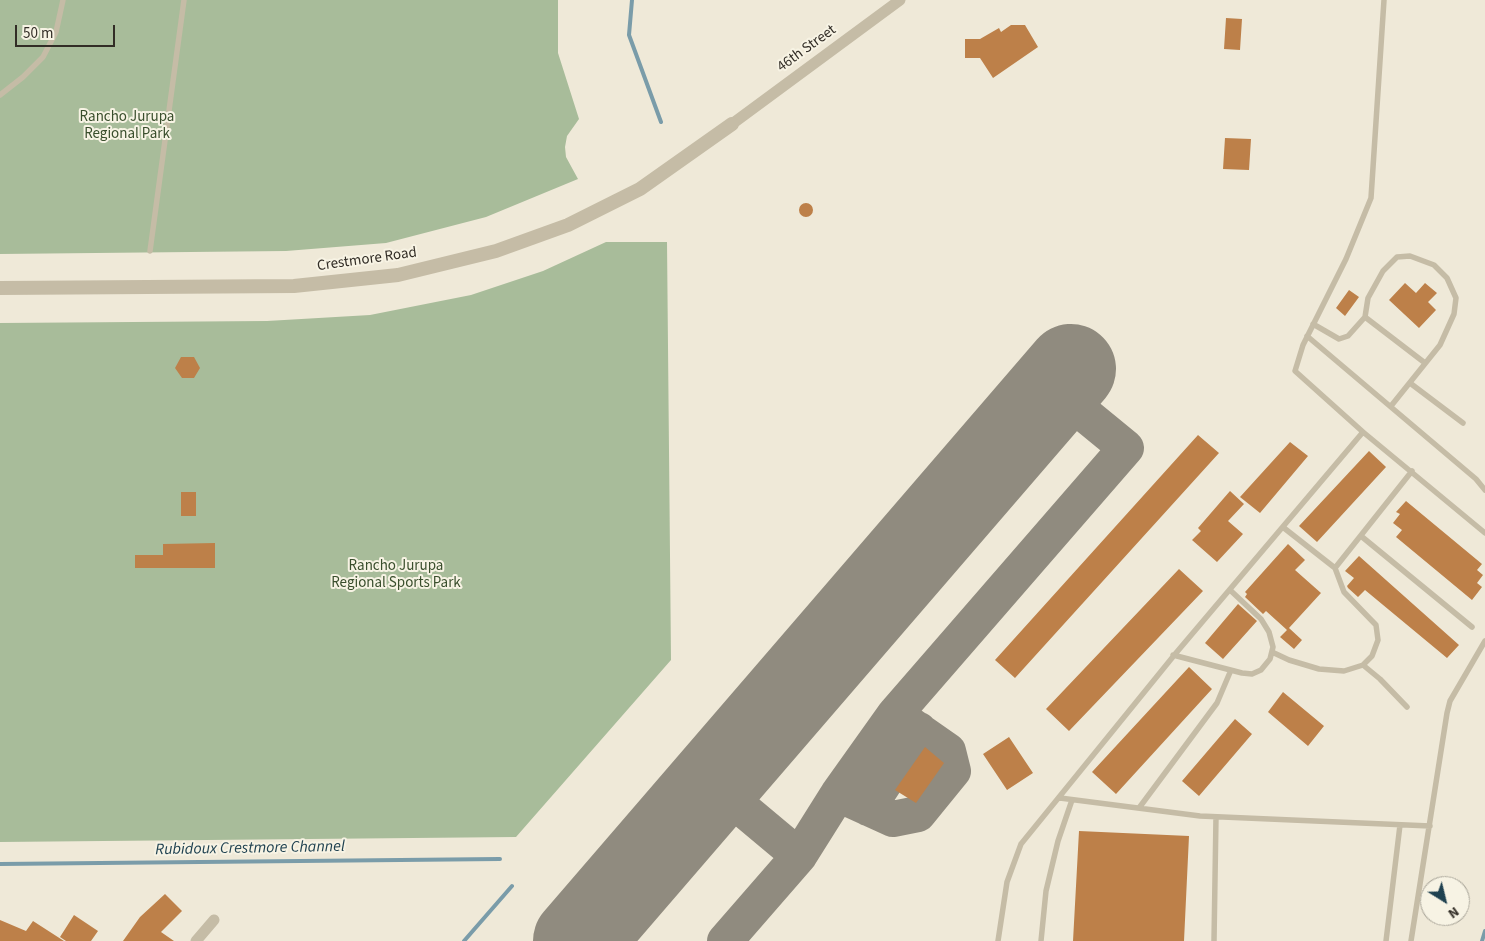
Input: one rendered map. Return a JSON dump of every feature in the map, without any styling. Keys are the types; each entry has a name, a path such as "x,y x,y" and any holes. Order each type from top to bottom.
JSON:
{"street":[{"name":"46th Street","path":"732,124 900,0"},
{"name":"Crestmore Road","path":"0,288 294,286 398,275 496,251 568,226 640,189 732,124"},
{"path":"196,941 214,920"}],"lane":[{"path":"0,95 24,77 43,57 56,32 63,0"},
{"path":"150,251 184,0"},
{"path":"1384,0 1372,198 1346,259 1307,336 1295,371 1363,432 1485,533"},
{"path":"1313,324 1339,339 1348,336 1365,317 1368,298 1384,271 1397,257 1410,256 1434,265 1447,278 1456,298 1454,314 1440,345 1391,406"},
{"path":"1365,317 1425,363"},
{"path":"1307,336 1476,479 1485,490"},
{"path":"1410,383 1463,422"},
{"path":"998,941 1007,882 1022,844 1174,655 1284,528 1363,432"},
{"path":"1335,568 1412,471"},
{"path":"1272,652 1289,660 1319,669 1344,671 1363,665 1372,656 1378,640 1376,625 1344,592 1335,568 1284,528"},
{"path":"1361,536 1472,627"},
{"path":"1174,655 1252,674 1261,670 1272,652 1273,647 1269,632 1261,619 1230,590"},
{"path":"1411,941 1450,701 1485,641"},
{"path":"1363,665 1380,679 1407,707"},
{"path":"1139,808 1218,703 1231,670"},
{"path":"1060,798 1216,817 1430,826"},
{"path":"1041,941 1046,891 1058,841 1072,800"},
{"path":"1214,941 1216,817"},
{"path":"1386,941 1400,825"}],"green space":[{"name":"Rancho Jurupa Regional Park","path":"0,0 558,0 558,53 579,119 567,136 566,157 578,179 486,217 386,243 286,251 0,254"},
{"name":"Rancho Jurupa Regional Sports Park","path":"606,242 667,242 671,660 516,837 0,842 0,323 267,321 370,315 471,295 543,271"}],"building":[{"path":"1226,18 1242,19 1240,50 1224,49"},
{"path":"1011,25 1025,25 1038,47 993,78 980,58 965,58 965,39 980,39 999,28 1001,32"},
{"path":"1225,138 1251,139 1249,170 1223,169"},
{"path":"806,203 811,205 813,210 811,215 806,217 801,215 799,210 801,205"},
{"path":"1405,283 1416,293 1425,283 1437,293 1428,302 1436,310 1419,328 1389,300"},
{"path":"1349,290 1359,297 1345,316 1336,308"},
{"path":"181,357 194,357 200,368 194,378 182,378 175,368"},
{"path":"1198,435 1219,453 1015,678 995,660"},
{"path":"1290,442 1308,456 1260,513 1240,497"},
{"path":"1369,451 1386,467 1317,542 1299,526"},
{"path":"1230,491 1244,504 1228,521 1243,534 1217,562 1192,540 1201,531 1198,528"},
{"path":"181,492 196,492 196,516 181,516"},
{"path":"1406,501 1482,564 1477,570 1483,575 1477,583 1482,587 1472,600 1396,537 1402,530 1393,523 1400,514 1396,512"},
{"path":"215,543 215,568 135,568 135,555 163,555 163,544"},
{"path":"1288,544 1305,560 1295,570 1321,593 1289,628 1302,640 1294,649 1280,637 1287,630 1266,611 1263,614 1245,597 1247,594 1245,592"},
{"path":"1359,556 1459,645 1447,658 1365,590 1358,597 1348,588 1347,586 1354,578 1345,571"},
{"path":"1179,569 1203,591 1069,731 1046,709"},
{"path":"1238,604 1257,621 1223,659 1205,643"},
{"path":"1189,667 1212,689 1116,794 1092,772"},
{"path":"1283,692 1324,726 1308,746 1268,712"},
{"path":"1235,719 1252,734 1199,796 1182,781"},
{"path":"1009,737 1033,773 1007,790 983,754"},
{"path":"925,747 944,763 916,803 895,790"},
{"path":"1079,831 1189,836 1184,941 1073,941"},
{"path":"165,894 182,911 161,932 174,941 123,941 140,917"},
{"path":"74,915 98,931 91,941 66,941 60,937"},
{"path":"0,920 26,931 33,921 64,941 0,941"}],"waterway":[{"name":"Rubidoux Crestmore Channel","path":"632,0 629,35 661,122"},
{"name":"Rubidoux Crestmore Channel","path":"0,864 500,859"},
{"name":"Rubidoux Crestmore Channel","path":"464,941 512,886"},
{"path":"1482,941 1485,931"}],"taxiway":[{"path":"725,941 799,856 838,794 895,714 1126,448 1054,389"},
{"path":"838,794 893,819 918,814 953,771 948,751 895,714"},
{"path":"868,808 919,730"},
{"path":"713,784 799,856"}],"runway":[{"path":"578,941 1071,369"}]}
